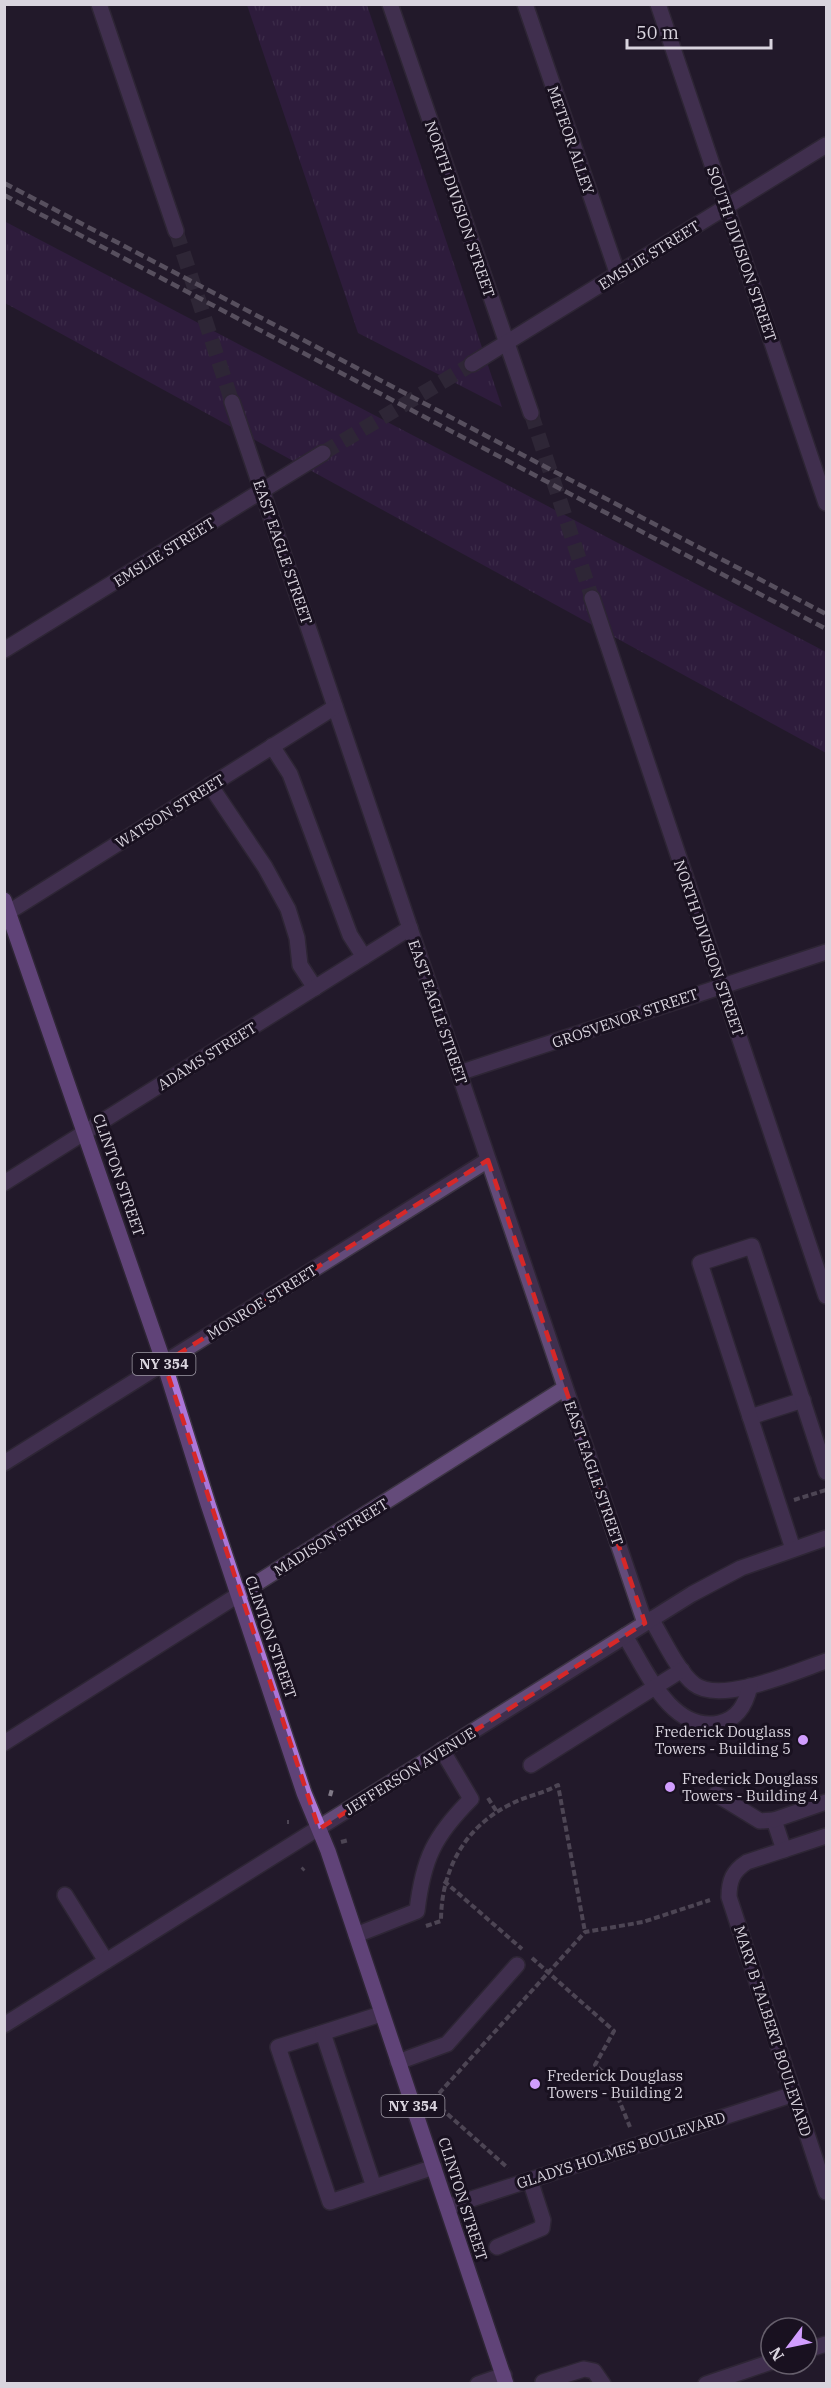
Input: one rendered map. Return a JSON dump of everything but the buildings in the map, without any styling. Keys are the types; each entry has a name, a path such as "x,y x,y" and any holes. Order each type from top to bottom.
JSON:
{"main road":[{"name":"CLINTON STREET","path":"6,909 164,1363 304,1793 356,1935 505,2379"}],"street":[{"path":"99,4 176,231"},
{"name":"NORTH DIVISION STREET","path":"390,4 531,413"},
{"name":"METEOR ALLEY","path":"525,4 618,275"},
{"name":"SOUTH DIVISION STREET","path":"658,4 826,503"},
{"name":"EMSLIE STREET","path":"472,364 826,145"},
{"name":"EAST EAGLE STREET","path":"232,402 488,1160 648,1621 693,1684 708,1690 750,1686 826,1661"},
{"name":"EMSLIE STREET","path":"4,650 324,453"},
{"name":"NORTH DIVISION STREET","path":"592,598 826,1296"},
{"name":"WATSON STREET","path":"6,909 335,707"},
{"path":"272,746 290,774 350,935 364,957"},
{"path":"210,785 265,867 288,909 297,938 300,965 315,988"},
{"name":"ADAMS STREET","path":"4,1183 410,928"},
{"name":"GROSVENOR STREET","path":"459,1073 826,952"},
{"name":"MONROE STREET","path":"4,1463 488,1160"},
{"path":"794,1549 700,1263 752,1246 826,1472"},
{"name":"MADISON STREET","path":"4,1743 566,1388"},
{"path":"750,1417 803,1400"},
{"name":"JEFFERSON AVENUE","path":"4,2025 648,1621 730,1572 826,1538"},
{"path":"625,1636 674,1709 688,1719 706,1724 725,1721 738,1713 746,1704 750,1686"},
{"path":"531,1765 682,1670"},
{"path":"356,1935 417,1911 421,1880 431,1850 448,1822 471,1799 442,1750"},
{"path":"716,1794 760,1821 774,1820 826,1802"},
{"path":"774,1820 784,1850 826,1836"},
{"name":"MARY B TALBERT BOULEVARD","path":"784,1850 747,1862 735,1869 729,1883 729,1897 826,2192"},
{"path":"64,1895 106,1961"},
{"path":"398,2062 447,2043 524,1957"},
{"path":"381,2014 278,2047 330,2202 434,2167"},
{"path":"323,2033 374,2187"},
{"name":"GLADYS HOLMES BOULEVARD","path":"447,2207 794,2094"},
{"path":"497,2247 542,2228 543,2220 530,2180"},
{"path":"543,2382 584,2369 594,2371 603,2384"},
{"path":"706,2384 751,2376"},
{"path":"478,2384 505,2379"}],"path":[{"path":"790,1502 826,1490"},
{"path":"585,1932 558,1785 543,1794 509,1805 484,1822 464,1841 444,1881 524,1957 548,1973 614,2031 595,2065 610,2078 630,2127"},
{"path":"330,1796 332,1789"},
{"path":"340,1843 349,1840"},
{"path":"508,2168 434,2101 585,1932 643,1922 710,1900"}],"highlighted area":[{"path":"488,1160 645,1623 319,1829 164,1363"}],"green space":[{"path":"247,5 367,5 502,407 358,333"},
{"path":"4,221 826,652 826,753 5,303"}],"tunnel":[{"path":"176,231 232,402"},
{"path":"323,453 472,364"},
{"path":"531,413 592,598"}],"railway":[{"path":"4,183 826,614"},
{"path":"4,195 826,629"}],"place":[{"name":"Frederick Douglass Towers - Building 5","path":"803,1740"},
{"name":"Frederick Douglass Towers - Building 4","path":"670,1787"},
{"name":"Frederick Douglass Towers - Building 2","path":"535,2084"}]}
